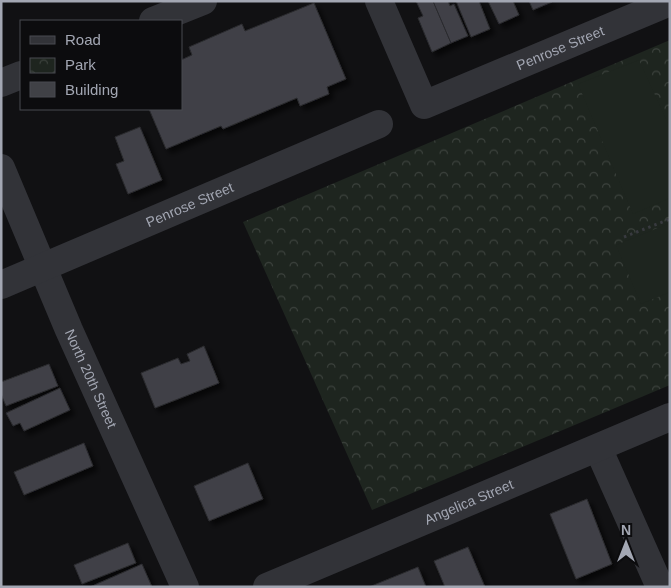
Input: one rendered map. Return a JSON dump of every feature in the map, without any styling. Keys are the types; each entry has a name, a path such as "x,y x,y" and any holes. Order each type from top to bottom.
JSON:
{"street":[{"path":"156,20 203,1"},
{"name":"Penrose Street","path":"378,1 424,106 670,2"},
{"path":"1,83 20,75"},
{"name":"Penrose Street","path":"1,285 379,124"},
{"name":"North 20th Street","path":"1,168 42,268 185,587"},
{"name":"Angelica Street","path":"267,587 670,417"},
{"path":"598,448 660,587"}],"path":[{"path":"624,237 670,219"}],"green space":[{"path":"670,40 670,385 372,510 243,222"},
{"path":"639,60 670,128 670,198 633,214 578,84"},
{"path":"670,223 670,292 641,304 616,245"}],"building":[{"path":"416,1 433,1 451,43 432,52 418,18 423,16"},
{"path":"433,1 448,1 450,6 454,4 468,36 451,43"},
{"path":"456,1 479,1 490,29 471,37"},
{"path":"488,1 513,1 519,15 499,24"},
{"path":"529,1 552,1 552,2 533,10"},
{"path":"314,3 346,79 327,87 329,94 300,106 297,98 223,129 221,126 166,149 149,110 182,110 182,60 192,55 189,47 242,24 245,31"},
{"path":"140,127 162,180 128,194 116,164 124,161 115,137"},
{"path":"204,346 219,383 155,408 141,373 178,358 181,364 190,361 187,354"},
{"path":"49,364 58,386 6,406 1,394 1,382"},
{"path":"60,388 70,410 24,431 20,423 13,426 6,413"},
{"path":"84,443 93,466 24,495 14,472"},
{"path":"248,463 263,499 209,521 194,486"},
{"path":"587,499 612,564 576,579 550,514"},
{"path":"128,543 136,563 82,584 74,565"},
{"path":"468,547 485,587 445,587 434,561"},
{"path":"142,564 152,587 90,587"},
{"path":"418,567 426,587 369,587"}]}
